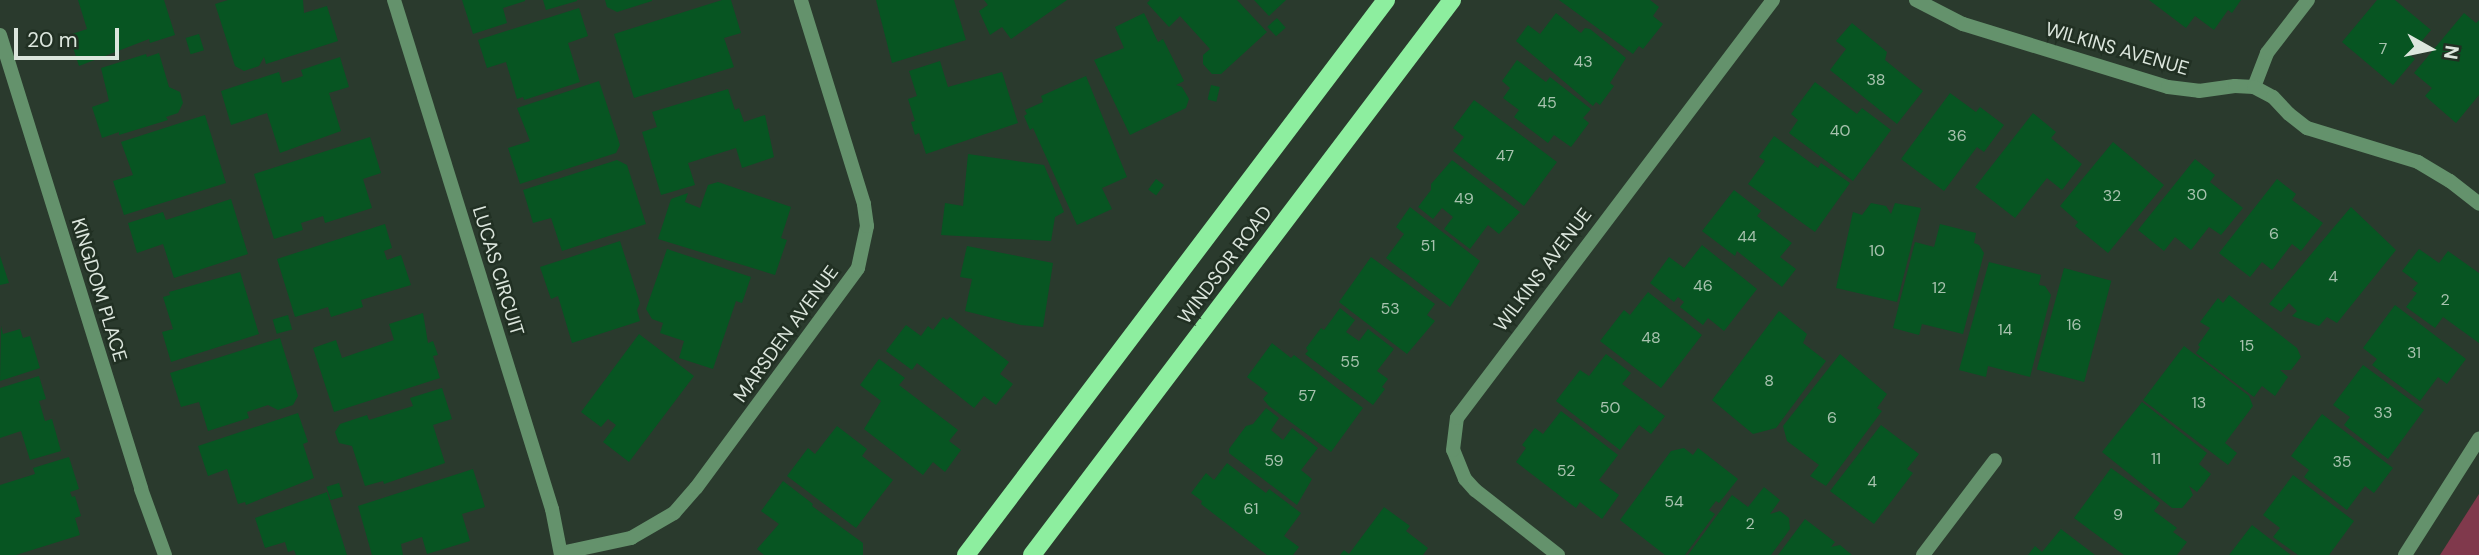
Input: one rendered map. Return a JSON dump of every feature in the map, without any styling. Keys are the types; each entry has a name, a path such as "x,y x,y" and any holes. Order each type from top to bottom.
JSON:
{"main road":[{"name":"WINDSOR ROAD","path":"966,555 1386,0"},
{"name":"WINDSOR ROAD","path":"1032,555 1452,0"}],"street":[{"name":"LUCAS CIRCUIT","path":"394,0 552,509 561,554"},
{"name":"MARSDEN AVENUE","path":"561,554 631,538 674,513 713,465 858,268 867,226 864,204 801,0"},
{"name":"WILKINS AVENUE","path":"1558,555 1475,490 1465,479 1453,450 1457,418 1773,0"},
{"name":"WILKINS AVENUE","path":"1916,0 1963,24 2168,88 2199,91 2235,86 2254,88"},
{"path":"2308,0 2267,53 2254,88 2273,97 2288,114 2308,128 2418,162 2450,181 2479,204"},
{"name":"KINGDOM PLACE","path":"0,35 141,489 165,555"},
{"path":"2405,555 2479,439"},
{"path":"1923,555 1995,460"}],"shaded area":[{"path":"2479,494 2479,555 2440,555"}],"building":[{"path":"78,0 164,0 175,35 150,43 149,39 79,66 69,35 87,29"},
{"path":"228,0 303,0 304,13 327,6 338,41 266,64 264,57 259,66 244,71 235,66 215,4"},
{"path":"462,0 525,1 503,8 507,23 473,34"},
{"path":"543,0 577,0 577,1 546,10"},
{"path":"605,0 652,1 617,12 607,7"},
{"path":"722,0 731,0 741,33 724,38 734,67 634,98 614,34"},
{"path":"876,0 954,0 966,40 892,63"},
{"path":"984,0 1067,0 1011,39 1002,27 990,35 979,11 988,5"},
{"path":"1150,0 1237,0 1267,32 1221,74 1212,74 1203,64 1203,55 1210,49 1180,16 1169,27 1147,3"},
{"path":"1254,0 1286,0 1269,16"},
{"path":"1559,0 1650,0 1659,7 1653,16 1663,24 1643,49 1639,46 1633,54"},
{"path":"2149,0 2241,0 2232,13 2228,10 2214,30 2195,16 2186,28"},
{"path":"2377,0 2395,0 2431,30 2410,55 2415,59 2393,85 2342,42"},
{"path":"579,8 588,36 568,43 580,82 524,100 523,97 517,99 506,62 487,68 478,40"},
{"path":"1144,13 1158,42 1163,39 1184,81 1176,85 1182,87 1189,99 1186,108 1130,135 1094,60 1124,48 1115,27"},
{"path":"1556,13 1581,33 1585,28 1590,29 1626,58 1610,83 1614,86 1600,105 1596,102 1593,106 1516,41 1528,25 1540,34"},
{"path":"2464,13 2476,23 2479,20 2479,95 2456,123 2425,96 2432,88 2414,73"},
{"path":"1277,18 1286,28 1276,36 1267,27"},
{"path":"1852,23 1887,52 1885,60 1923,91 1897,124 1830,70 1846,49 1836,41"},
{"path":"199,34 204,50 191,54 186,38"},
{"path":"159,53 169,87 180,92 183,103 178,113 166,117 168,120 102,138 92,107 109,101 101,68 146,54 147,57"},
{"path":"340,57 349,87 329,93 341,131 280,153 267,113 231,125 221,91 279,72 282,83 303,76 301,70"},
{"path":"1517,60 1546,82 1550,77 1591,109 1583,118 1589,123 1571,147 1554,135 1548,143 1514,117 1519,110 1503,98 1510,88 1502,81"},
{"path":"940,61 948,87 1002,72 1018,123 926,154 919,133 915,135 911,122 915,121 908,99 917,96 909,71"},
{"path":"1086,76 1127,177 1102,188 1112,209 1077,225 1033,128 1030,130 1024,116 1027,114 1025,110 1043,102 1041,96"},
{"path":"599,81 620,145 616,153 520,184 508,148 530,141 517,108"},
{"path":"1815,82 1857,114 1862,108 1891,130 1853,181 1789,133 1798,120 1791,114"},
{"path":"1211,85 1220,87 1216,102 1208,100"},
{"path":"728,89 735,110 739,108 744,122 765,115 774,157 742,168 736,148 688,163 695,185 661,195 642,132 657,127 652,112"},
{"path":"1950,93 1976,112 1980,107 2004,125 1984,152 1977,147 1944,191 1901,159"},
{"path":"1474,100 1557,162 1524,206 1453,151 1464,137 1453,128"},
{"path":"2033,113 2056,132 2051,138 2082,164 2062,190 2047,178 2015,218 1975,187"},
{"path":"205,115 226,183 124,215 113,181 133,175 121,142"},
{"path":"1774,136 1818,168 1821,163 1850,183 1815,232 1748,184 1765,161 1759,157"},
{"path":"370,137 381,173 363,179 372,208 325,223 323,216 301,223 303,230 274,239 254,174"},
{"path":"2113,142 2164,185 2108,253 2075,226 2078,222 2060,206"},
{"path":"968,154 1044,165 1064,212 1055,217 1051,241 941,235 945,203 963,206"},
{"path":"2195,159 2215,175 2210,182 2243,208 2221,235 2209,227 2191,250 2175,237 2164,251 2138,230"},
{"path":"617,160 627,165 646,224 562,251 551,218 533,223 523,190"},
{"path":"1452,160 1520,212 1499,234 1488,225 1470,249 1444,229 1453,217 1442,208 1433,219 1418,207 1431,190 1431,184"},
{"path":"1156,179 1164,185 1156,195 1148,189"},
{"path":"2277,179 2296,194 2292,200 2323,223 2301,251 2292,244 2272,270 2262,262 2250,277 2219,253"},
{"path":"718,182 791,207 781,238 787,240 775,275 658,239 671,199 688,193 685,202 700,208 708,185"},
{"path":"1734,190 1761,211 1757,216 1792,243 1780,257 1796,269 1782,287 1737,251 1735,256 1702,231"},
{"path":"231,199 248,254 174,278 163,244 137,253 128,223 163,212 166,220"},
{"path":"1871,203 1886,206 1891,214 1895,203 1921,208 1897,302 1836,288 1853,212 1862,215"},
{"path":"1410,207 1480,261 1450,307 1386,258 1404,234 1396,227"},
{"path":"2351,207 2396,250 2337,323 2327,317 2319,326 2292,316 2297,311 2289,303 2281,312 2269,304"},
{"path":"385,224 392,248 384,251 387,260 401,255 411,285 361,300 363,307 331,317 328,307 295,317 277,259"},
{"path":"1940,224 1976,233 1974,243 1979,245 1984,253 1963,334 1922,324 1919,335 1893,328 1915,242 1934,247"},
{"path":"620,241 640,303 637,310 640,321 572,343 558,296 551,299 540,267"},
{"path":"1702,245 1757,289 1724,331 1708,318 1703,325 1680,307 1684,302 1678,297 1674,302 1650,283 1669,257 1684,268"},
{"path":"967,246 1053,263 1043,327 1021,325 965,311 972,279 960,277"},
{"path":"667,249 751,277 742,303 736,301 713,369 679,358 684,341 660,333 663,323 652,319 646,309"},
{"path":"2419,249 2439,263 2448,251 2479,273 2479,343 2443,317 2435,328 2406,307 2417,293 2412,290 2418,283 2402,271"},
{"path":"0,256 9,283 0,285"},
{"path":"1371,257 1435,304 1427,315 1435,321 1407,354 1339,302"},
{"path":"1989,262 2041,275 2039,285 2045,286 2051,295 2030,377 1988,366 1986,377 1959,370"},
{"path":"2064,268 2111,281 2084,382 2037,369"},
{"path":"240,272 259,334 171,362 162,332 173,329 163,297 170,295 169,292"},
{"path":"1648,292 1702,335 1661,388 1600,341 1624,310 1630,315"},
{"path":"2229,295 2297,348 2301,357 2291,370 2280,370 2288,377 2275,396 2262,386 2254,397 2196,353 2200,347 2198,345 2210,328 2200,322 2218,298 2223,303"},
{"path":"2395,305 2466,359 2447,384 2438,377 2420,401 2372,365 2377,359 2363,348"},
{"path":"1340,308 1355,320 1346,332 1359,341 1368,329 1394,349 1377,371 1388,379 1382,387 1385,389 1373,405 1305,354 1308,351 1306,348 1321,328 1324,330"},
{"path":"1779,311 1807,334 1803,343 1826,361 1776,428 1753,434 1712,400"},
{"path":"423,313 428,343 433,341 438,355 433,356 440,378 334,412 313,348 336,340 342,358 394,340 389,324"},
{"path":"288,315 292,329 277,334 273,319"},
{"path":"943,317 947,320 950,317 1009,362 1000,374 1013,384 996,405 984,396 974,408 917,363 912,370 886,351 906,325 921,336 928,326 933,330"},
{"path":"1,326 3,334 20,329 23,338 30,336 40,368 0,381"},
{"path":"639,334 694,376 629,462 603,442 616,425 608,419 601,427 581,412"},
{"path":"280,338 298,396 293,405 278,410 268,405 247,412 249,418 208,431 199,402 181,407 170,373"},
{"path":"1272,343 1291,358 1294,355 1363,408 1331,452 1269,406 1263,399 1268,393 1247,377"},
{"path":"2184,346 2249,396 2253,406 2225,443 2237,453 2228,465 2143,400"},
{"path":"1606,354 1631,373 1622,384 1665,416 1651,434 1639,425 1620,450 1556,401 1580,370 1589,376"},
{"path":"1840,354 1887,394 1877,408 1882,411 1826,486 1810,476 1819,465 1787,441 1783,426"},
{"path":"879,359 905,378 899,385 958,430 949,441 961,450 945,472 933,462 923,475 864,429 881,401 860,385"},
{"path":"2363,365 2424,410 2388,459 2344,425 2350,417 2333,405"},
{"path":"39,376 46,399 39,401 45,421 52,419 61,451 30,460 21,431 0,438 0,388"},
{"path":"442,388 452,419 433,425 445,463 384,484 383,481 365,486 352,446 339,443 335,432 340,424 367,415 369,420 413,406 410,398"},
{"path":"2142,402 2207,453 2199,464 2211,474 2197,492 2189,486 2193,495 2182,508 2172,508 2102,452"},
{"path":"1266,408 1279,418 1271,430 1283,440 1292,428 1318,448 1301,470 1312,479 1297,505 1229,453 1229,449 1246,426 1253,424"},
{"path":"1561,411 1618,455 1599,480 1619,495 1602,519 1580,502 1576,508 1516,462 1526,448 1522,445 1535,428 1543,434"},
{"path":"298,413 308,442 303,444 314,478 246,505 245,502 238,504 227,469 208,476 198,446"},
{"path":"2322,414 2393,468 2374,493 2365,486 2347,510 2304,477 2309,470 2291,456"},
{"path":"1881,425 1919,454 1907,469 1913,473 1874,524 1830,491"},
{"path":"837,426 867,449 862,456 893,480 856,528 787,476 808,448 815,454"},
{"path":"1684,448 1693,455 1698,448 1738,479 1719,503 1716,501 1709,510 1715,514 1685,555 1665,555 1620,520 1671,451"},
{"path":"69,457 79,489 70,492 72,497 75,496 81,516 75,518 80,535 16,555 0,555 0,485 35,474 33,468"},
{"path":"1227,463 1266,493 1269,489 1301,513 1284,536 1299,547 1293,555 1267,555 1201,504 1202,501 1191,493 1206,473 1214,480"},
{"path":"2111,468 2160,503 2154,511 2177,528 2173,532 2187,542 2177,555 2124,555 2074,518"},
{"path":"473,469 485,507 462,514 470,541 427,554 422,537 401,544 403,555 372,555 358,506"},
{"path":"2293,475 2354,521 2329,555 2298,555 2273,537 2280,528 2263,515"},
{"path":"783,481 863,543 863,555 764,555 757,549 779,524 761,511"},
{"path":"339,483 343,496 331,500 327,487"},
{"path":"1764,487 1780,500 1770,514 1780,511 1789,518 1790,529 1771,555 1688,555 1732,495 1748,507"},
{"path":"327,492 347,555 296,555 294,550 288,552 285,542 265,548 255,518"},
{"path":"1384,507 1410,526 1406,531 1428,548 1423,555 1340,555 1344,550 1349,554"},
{"path":"1805,519 1835,542 1831,547 1840,545 1852,555 1778,555"},
{"path":"2252,525 2291,555 2229,555"},
{"path":"2061,529 2095,555 2028,555 2035,546 2042,552"}]}
